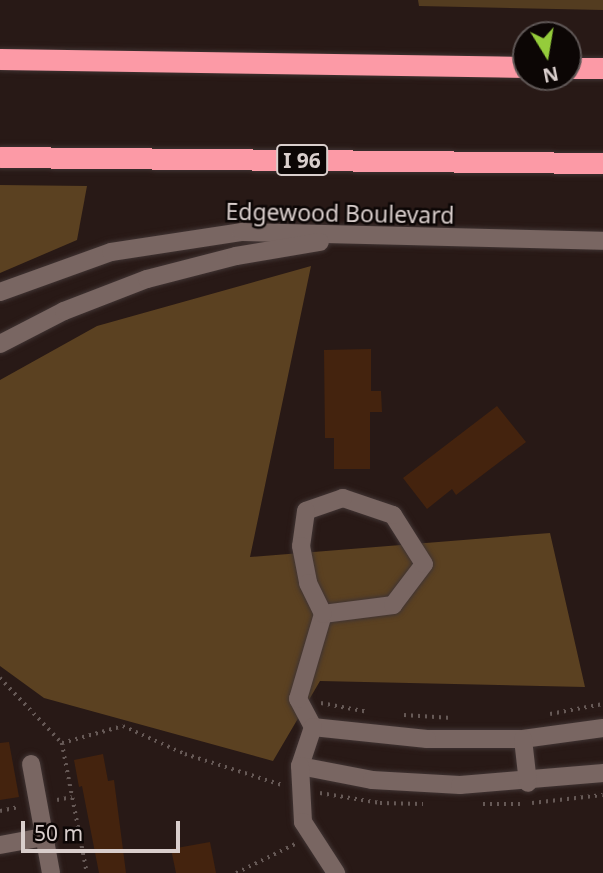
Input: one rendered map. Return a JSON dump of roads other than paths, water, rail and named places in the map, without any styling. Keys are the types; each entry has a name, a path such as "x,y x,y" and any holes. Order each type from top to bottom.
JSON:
{"highway":[{"path":"0,59 512,67"},
{"path":"582,68 603,68"},
{"name":"I 96","path":"0,157 603,163"}],"street":[{"name":"Edgewood Boulevard","path":"0,292 111,253 175,240 242,232 344,238 603,241"},
{"path":"0,344 64,311 147,279 236,256 344,238"},
{"path":"323,614 393,605 424,564 393,515 343,498 306,512 301,546 308,583 323,614 298,699 313,727 300,766 303,822 336,873"},
{"path":"313,727 427,739 523,739 603,728"},
{"path":"523,739 528,783"},
{"path":"30,764 51,873"},
{"path":"300,766 372,780 460,785 528,783 603,773"},
{"path":"0,845 44,837"}]}
